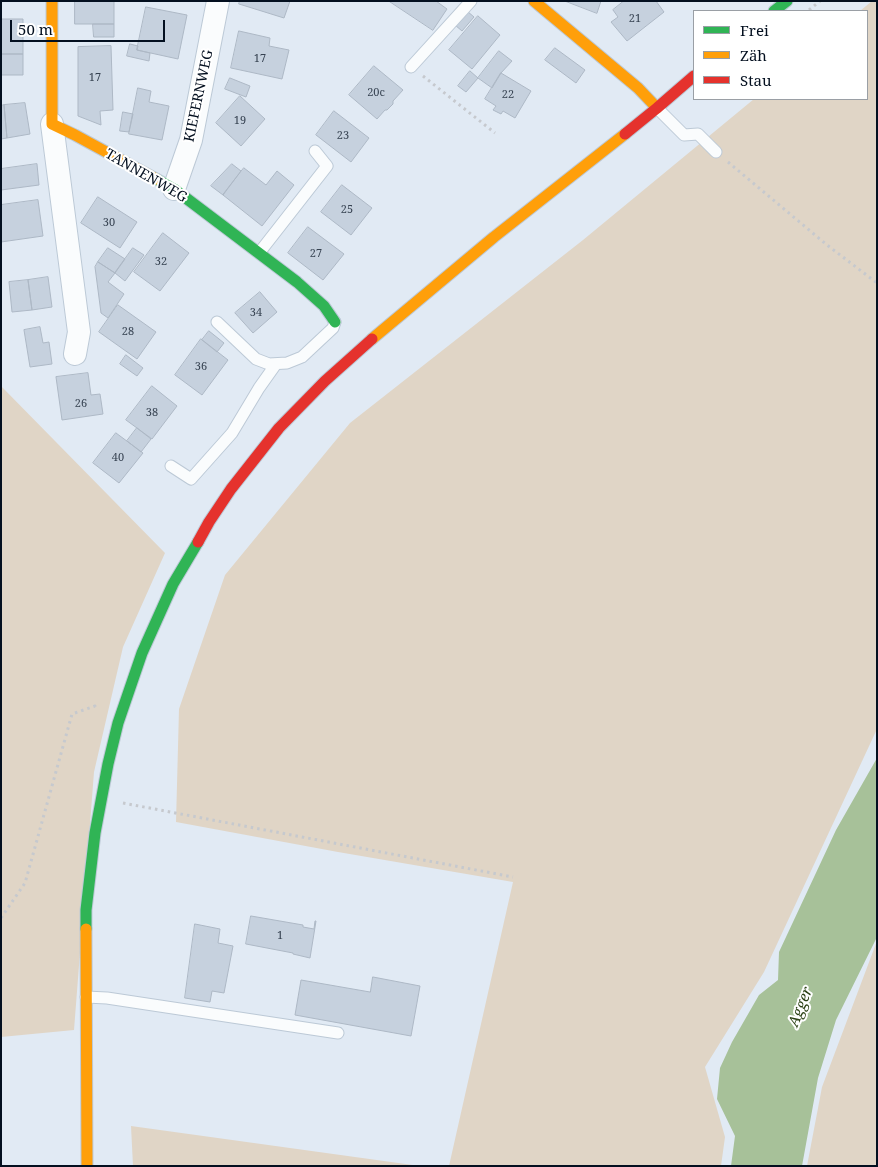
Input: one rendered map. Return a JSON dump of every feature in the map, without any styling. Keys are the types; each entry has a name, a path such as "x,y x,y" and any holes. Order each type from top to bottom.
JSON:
{"main road":[{"path":"52,1 52,124"},
{"path":"534,1 638,88 658,108"},
{"path":"775,10 787,1"},
{"path":"87,1166 86,910 95,833 118,723 142,652 174,584 209,522 226,497 279,428 324,381 494,237 658,108 693,77"},
{"name":"TANNENWEG","path":"52,124 174,190 297,282 333,317 335,322"}],"street":[{"name":"KIEFERNWEG","path":"174,190 191,140 218,1"},
{"path":"52,124 79,332 75,354"}],"lane":[{"path":"411,67 471,1"},
{"path":"658,108 684,134 698,134 716,152"},
{"path":"259,253 327,166 315,151"},
{"path":"217,322 256,359 269,364 276,364"},
{"name":"TANNENWEG","path":"276,364 287,363 302,357 333,328 335,322"},
{"path":"171,466 191,479 232,432 276,364"},
{"path":"86,997 107,998 338,1033"}],"path":[{"path":"809,10 820,1"},
{"path":"411,67 495,133"},
{"path":"716,152 827,246 877,283"},
{"path":"1,918 25,883 72,714 96,706 98,716"},
{"path":"120,811 124,795"},
{"path":"101,800 513,877"}],"shaded area":[{"path":"872,1 877,1 877,729 764,972 705,1067 725,1137 721,1166 449,1166 513,882 176,822 179,709 225,575 350,423 583,240 753,100 868,100 868,10 861,10"},
{"path":"1,386 165,553 123,647 94,772 74,1030 1,1037"},
{"path":"877,941 877,1166 807,1166 822,1087"},
{"path":"131,1126 420,1166 133,1166"}],"water":[{"name":"Agger","path":"877,758 877,937 836,1020 818,1078 802,1166 731,1166 735,1136 717,1099 720,1068 732,1042 759,995 778,980 779,952 836,830"}],"building":[{"path":"75,1 114,1 114,24 75,24"},
{"path":"240,1 290,1 284,18 239,4"},
{"path":"389,1 436,1 447,9 433,30"},
{"path":"565,1 601,1 597,13"},
{"path":"624,1 656,1 664,12 627,41 611,22 618,17 613,10"},
{"path":"146,7 187,15 178,59 137,50"},
{"path":"467,11 474,17 462,31 455,25"},
{"path":"478,16 500,35 472,69 449,50"},
{"path":"1,19 23,19 23,54 1,54"},
{"path":"93,24 114,24 114,37 94,37"},
{"path":"239,31 270,38 269,46 289,50 282,79 231,68"},
{"path":"130,44 138,46 137,50 150,53 149,61 127,56"},
{"path":"111,46 113,110 100,111 101,125 78,116 78,47"},
{"path":"555,48 585,70 576,83 545,60"},
{"path":"499,51 512,61 501,73 492,88 478,78"},
{"path":"1,54 23,54 23,75 1,75"},
{"path":"374,66 403,90 393,101 393,104 377,119 349,95"},
{"path":"470,71 478,78 466,92 458,86"},
{"path":"501,73 531,91 515,118 503,111 501,114 493,110 496,106 485,99"},
{"path":"230,78 250,86 246,97 225,89"},
{"path":"138,88 151,91 149,102 169,106 162,140 129,134"},
{"path":"240,96 265,119 241,146 216,123"},
{"path":"25,103 30,134 7,138 4,105"},
{"path":"4,105 7,138 1,139 1,106"},
{"path":"334,111 369,138 351,162 316,135"},
{"path":"123,112 133,114 129,132 120,131"},
{"path":"37,164 39,185 1,190 1,169"},
{"path":"232,164 241,171 223,195 211,186"},
{"path":"244,168 266,185 277,171 294,185 262,226 223,195"},
{"path":"342,185 372,208 351,235 321,212"},
{"path":"98,197 137,222 120,248 81,223"},
{"path":"38,200 43,236 1,242 1,205"},
{"path":"308,227 344,254 323,280 288,253"},
{"path":"163,233 189,253 160,291 134,272"},
{"path":"108,248 125,259 115,273 98,262"},
{"path":"133,248 144,255 125,281 115,273"},
{"path":"98,262 115,273 108,282 124,294 108,318 101,313 95,267"},
{"path":"48,277 52,307 32,310 28,280"},
{"path":"28,280 32,310 12,312 9,282"},
{"path":"260,292 277,312 253,333 235,313"},
{"path":"118,305 156,332 137,359 99,332"},
{"path":"40,327 43,343 49,342 52,364 30,367 24,330"},
{"path":"209,331 224,343 217,352 202,340"},
{"path":"201,339 228,360 202,395 175,375"},
{"path":"126,355 143,368 137,376 120,364"},
{"path":"88,373 91,395 100,394 103,414 62,420 56,377"},
{"path":"152,386 177,406 152,439 126,420"},
{"path":"137,428 151,439 141,452 127,441"},
{"path":"116,433 143,453 119,483 93,463"},
{"path":"251,916 303,925 303,927 314,929 316,921 310,958 246,944"},
{"path":"195,924 220,929 218,943 233,946 224,993 212,991 210,1002 185,998"},
{"path":"373,977 420,986 411,1036 295,1015 301,980 370,992"}],"traffic: fast":[{"path":"775,10 787,1"},
{"path":"156,179 174,189 297,282 324,306 335,322"},
{"path":"86,929 86,910 95,833 118,723 142,653 173,584 198,542"}],"traffic: slow":[{"path":"52,1 52,124 156,179"},
{"path":"534,1 638,88 657,108"},
{"path":"372,339 494,237 625,134"},
{"path":"86,929 87,1166"}],"traffic: jam":[{"path":"625,134 693,77"},
{"path":"198,542 231,489 279,428 325,381 372,339"}]}
